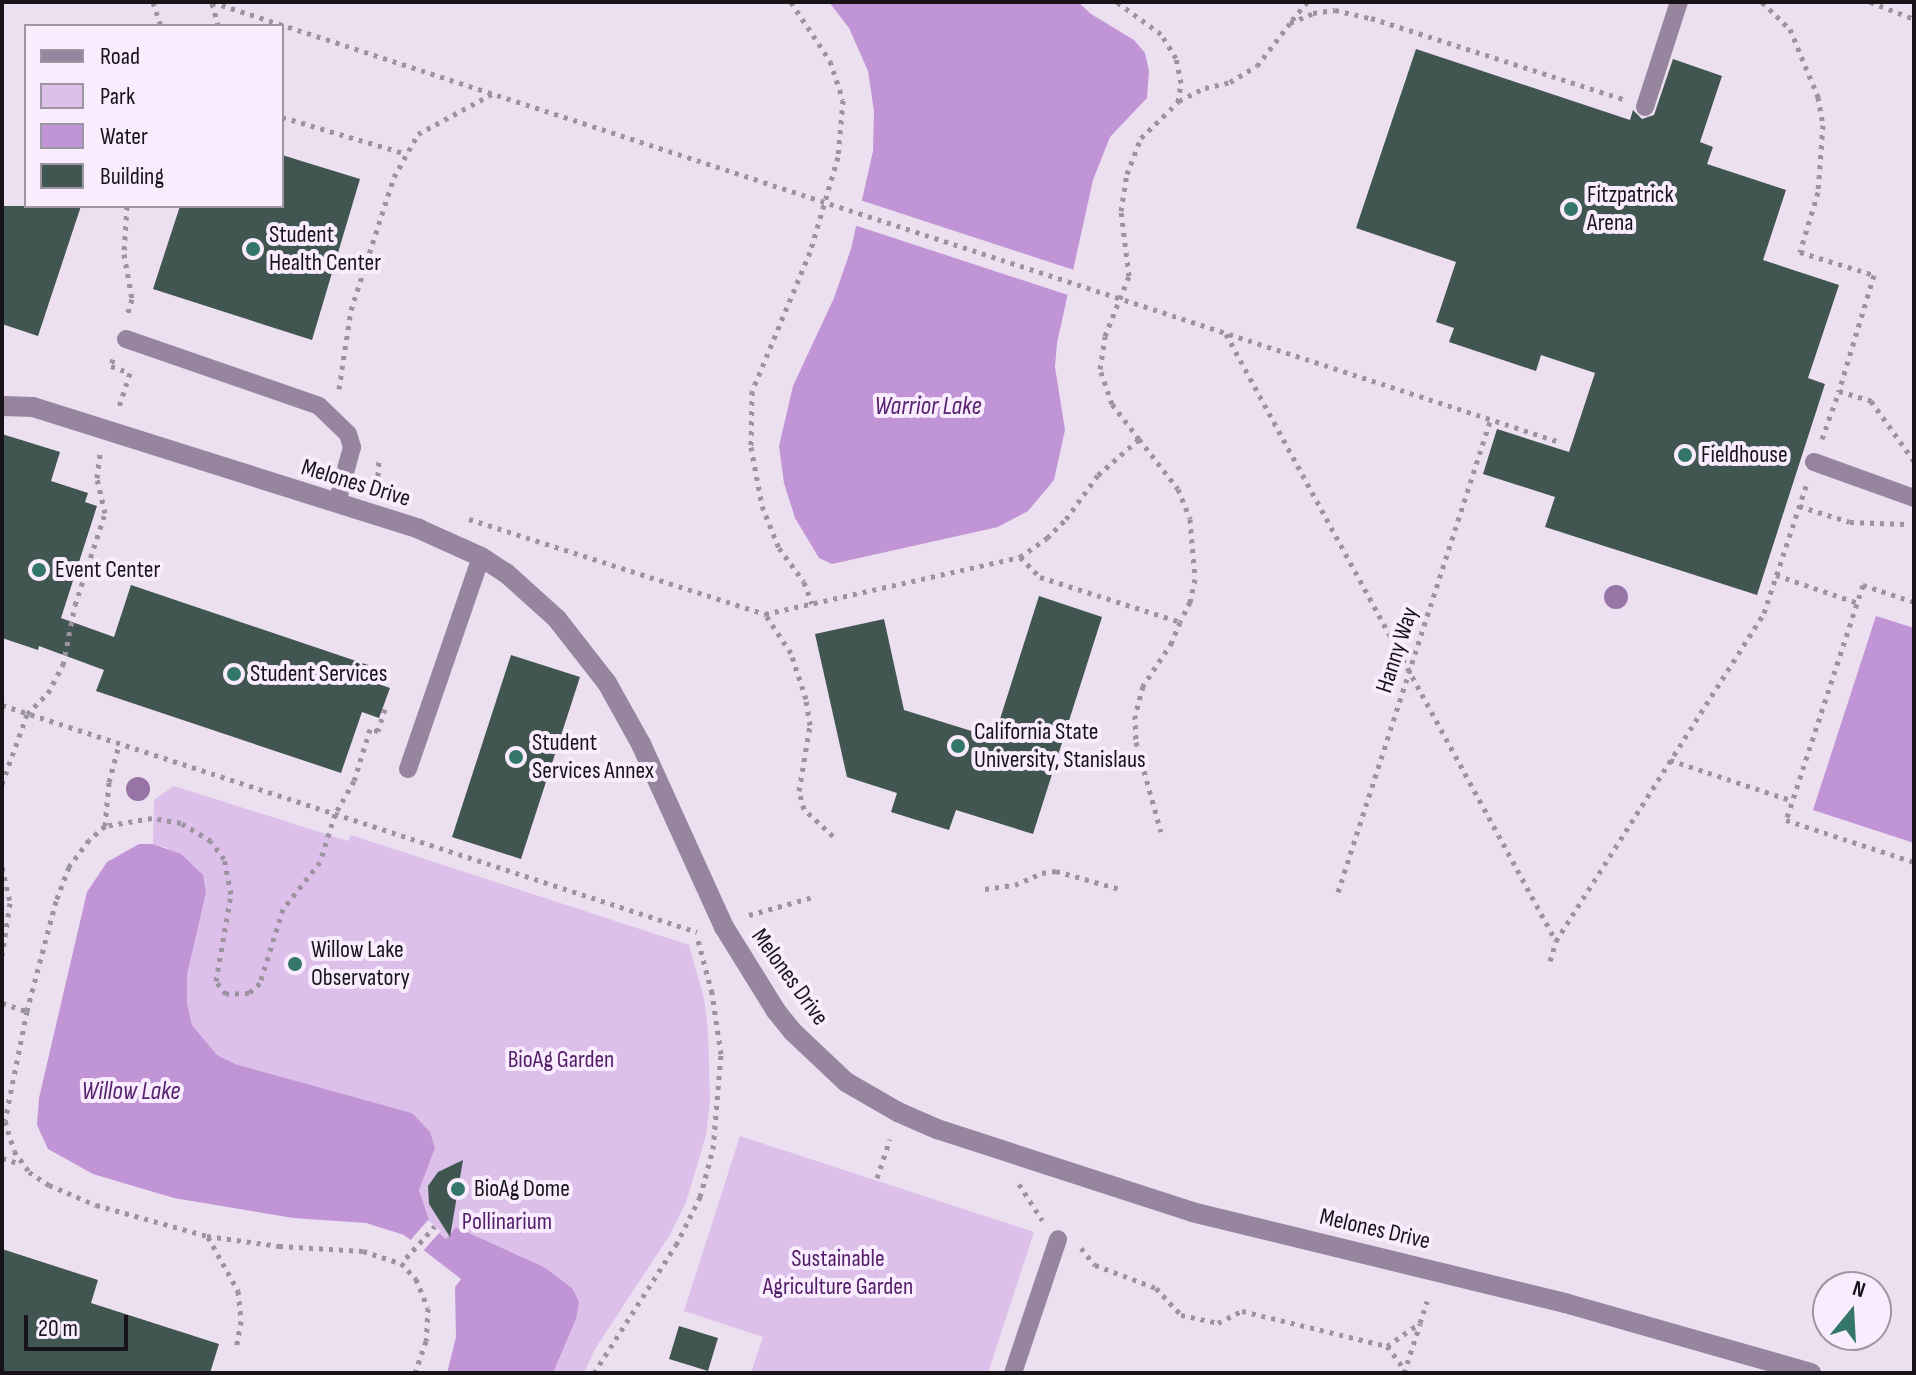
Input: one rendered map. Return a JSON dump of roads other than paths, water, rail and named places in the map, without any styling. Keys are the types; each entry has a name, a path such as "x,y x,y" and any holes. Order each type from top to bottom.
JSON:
{"street":[{"name":"Melones Drive","path":"2,406 33,407 419,529 481,557 533,595 592,661 641,744 724,927 746,967 792,1031 846,1082 864,1093 937,1129 1192,1212 1565,1303 1811,1373"}],"lane":[{"path":"1645,107 1679,2"},
{"path":"126,339 319,406 348,434 352,447 337,503"},
{"path":"1814,462 1914,498"},
{"path":"408,769 481,557"},
{"path":"1013,1373 1058,1239"}],"water":[{"name":"Warrior Lake","path":"829,2 1078,2 1091,14 1134,40 1145,53 1149,71 1147,98 1110,137 1093,180 1057,343 1055,367 1065,430 1054,480 1028,511 998,527 832,564 819,558 795,518 784,483 779,446 793,386 834,298 851,249 873,151 874,111 868,71 849,28"},
{"path":"1876,616 1914,628 1914,843 1813,810"},
{"name":"Willow Lake","path":"139,844 153,844 181,854 203,875 206,892 187,975 187,1004 192,1025 217,1055 235,1064 412,1113 430,1132 435,1148 419,1190 431,1226 446,1239 456,1227 544,1267 572,1288 579,1302 576,1319 553,1373 447,1373 456,1337 455,1287 461,1279 404,1235 366,1223 293,1218 174,1198 93,1174 48,1149 37,1125 39,1098 87,892 107,862"}],"place":[{"name":"Fitzpatrick Arena","path":"1571,209"},
{"name":"Student Health Center","path":"253,249"},
{"name":"Fieldhouse","path":"1685,455"},
{"name":"Event Center","path":"39,570"},
{"name":"Student Services","path":"234,674"},
{"name":"California State University, Stanislaus","path":"958,746"},
{"name":"Student Services Annex","path":"516,757"},
{"name":"Willow Lake Observatory","path":"295,964"},
{"name":"BioAg Dome","path":"458,1189"}],"park label":[{"name":"BioAg Garden","path":"561,1060"},
{"name":"Pollinarium","path":"507,1222"},
{"name":"Sustainable Agriculture Garden","path":"838,1273"}]}
